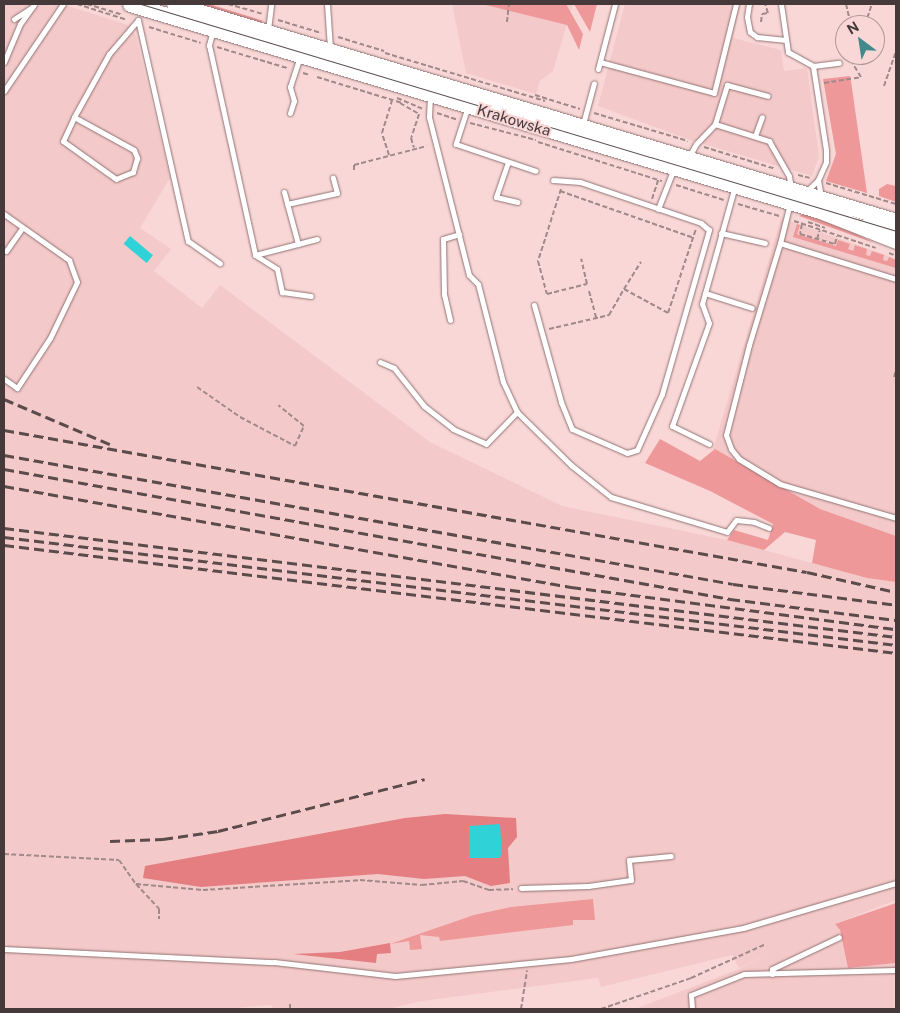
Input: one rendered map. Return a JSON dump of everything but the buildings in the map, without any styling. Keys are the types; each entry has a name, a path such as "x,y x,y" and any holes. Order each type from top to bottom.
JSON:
{"main road":[{"name":"Krakowska","path":"180,5 687,160 795,196 838,217 896,241"},
{"name":"Krakowska","path":"136,12 214,30 735,186 821,199 896,221"}],"lane":[{"path":"14,18 33,4"},
{"path":"4,62 20,24 33,4"},
{"path":"4,91 63,4"},
{"path":"267,32 271,4"},
{"path":"327,4 331,30 330,52"},
{"path":"598,69 615,4"},
{"path":"600,62 714,94 736,4"},
{"path":"749,4 746,17 750,32 756,37 786,40"},
{"path":"781,4 788,52 813,66 835,63"},
{"path":"74,117 134,150 137,158 133,172 116,179 63,141 74,117 109,54 136,12"},
{"path":"136,12 188,241 220,263"},
{"path":"214,30 209,45 255,255 277,269 282,292 311,296"},
{"path":"290,113 294,101 290,87 301,56"},
{"path":"795,196 818,180 826,162 826,150 813,66"},
{"path":"582,128 594,83"},
{"path":"687,160 696,144 715,124 727,85 768,96"},
{"path":"431,94 429,117 469,275 478,284 503,382 517,412 572,465 611,497 727,532 736,520 754,522 768,528"},
{"path":"469,106 456,144 536,171"},
{"path":"755,136 762,117"},
{"path":"715,124 769,140 789,176 795,196 726,435 731,449 739,459 780,484 896,518"},
{"path":"508,162 496,197 517,202"},
{"path":"658,209 674,168"},
{"path":"288,204 337,193 333,178"},
{"path":"534,305 560,402 575,432 627,452 637,450 662,394 710,234 701,223 580,182 562,178 552,180"},
{"path":"818,180 821,199"},
{"path":"709,444 672,426 709,323 702,304 735,186"},
{"path":"284,192 298,244"},
{"path":"4,214 69,260 77,282 50,338 17,388 4,379"},
{"path":"838,217 896,231"},
{"path":"4,252 22,228"},
{"path":"721,232 765,243"},
{"path":"450,320 444,295 443,239 459,234"},
{"path":"255,255 317,239"},
{"path":"780,243 896,279"},
{"path":"705,293 752,308"},
{"path":"380,362 394,368 424,406 453,429 486,444 517,412"},
{"path":"521,888 588,886 631,880 629,860 671,856"},
{"path":"4,949 274,962 395,976 570,959 743,928 896,883"},
{"path":"772,974 772,969 839,937"},
{"path":"692,1009 691,995 744,974 896,970"}],"path":[{"path":"77,4 132,22"},
{"path":"87,4 136,12"},
{"path":"228,4 267,16"},
{"path":"507,22 509,4"},
{"path":"761,22 762,14 768,13 765,4"},
{"path":"276,19 328,35"},
{"path":"145,25 204,43"},
{"path":"335,36 384,51"},
{"path":"217,47 291,70"},
{"path":"884,86 896,52"},
{"path":"402,56 578,113"},
{"path":"815,84 861,77 854,65"},
{"path":"300,72 310,75"},
{"path":"317,77 376,93 422,109"},
{"path":"376,93 401,103 419,114 411,138 414,149"},
{"path":"535,96 580,109"},
{"path":"389,156 382,133 392,100"},
{"path":"435,112 460,120"},
{"path":"594,113 693,143"},
{"path":"467,122 553,144"},
{"path":"538,142 664,182"},
{"path":"354,170 354,165 436,144"},
{"path":"701,146 780,170"},
{"path":"792,173 810,178"},
{"path":"649,206 658,180"},
{"path":"818,180 896,204"},
{"path":"563,184 538,261 546,294 587,284 581,259"},
{"path":"673,185 725,201"},
{"path":"560,191 694,238"},
{"path":"584,199 587,191"},
{"path":"733,203 783,218"},
{"path":"794,221 876,248"},
{"path":"802,224 800,234 835,244 837,236"},
{"path":"624,289 668,314 697,229 688,226"},
{"path":"817,239 820,230"},
{"path":"541,331 609,315 641,262"},
{"path":"589,290 596,318"},
{"path":"894,376 896,370"},
{"path":"198,387 240,417 295,446 304,426 278,405"},
{"path":"4,854 118,860 136,884 159,909 160,919"},
{"path":"136,884 203,890 360,880 422,885 463,881 489,890 521,888"},
{"path":"601,1009 691,978 766,944"},
{"path":"521,1009 528,963"},
{"path":"290,1003 290,1009"}],"shaded area":[{"path":"4,4 62,4 128,25 136,36 170,178 140,228 171,249 154,271 202,308 220,285 430,442 562,506 727,540 867,578 896,582 896,900 835,924 840,930 848,968 896,963 896,1009 635,1009 739,969 773,952 739,968 732,955 601,987 598,978 422,1001 388,1009 273,1009 271,1005 224,1009 4,1009"},
{"path":"198,4 209,4 264,21 256,23"},
{"path":"452,4 573,4 553,71 540,81 536,94 466,73"},
{"path":"566,4 583,34 579,50 567,25 486,5"},
{"path":"574,4 597,4 590,32"},
{"path":"625,4 740,4 733,38 781,50 784,71 807,68 819,157 812,176 690,140 598,106"},
{"path":"850,76 867,193 826,181 836,154 823,79"},
{"path":"887,184 896,186 896,202 879,196 879,189"},
{"path":"804,214 849,230 874,243 799,216"},
{"path":"781,218 896,259 896,556 747,478 713,450"},
{"path":"797,224 800,225 797,234 836,246 838,240 850,244 848,249 853,251 855,245 867,249 866,255 870,256 872,251 884,255 883,260 887,261 889,257 896,260 896,268 793,237"},
{"path":"660,439 700,461 715,449 820,509 896,536 896,582 867,578 812,563 816,540 785,532 764,550 727,540 734,530 768,540 773,524 710,491 645,463"},
{"path":"445,814 516,818 517,837 508,848 510,883 491,886 465,876 424,879 378,874 201,887 143,878 145,866 405,818"},
{"path":"593,899 595,920 573,920 573,925 440,941 439,937 420,935 422,949 410,950 409,941 390,944 474,915 511,907"},
{"path":"896,903 896,963 848,968 840,930 835,924"},
{"path":"390,943 391,953 377,954 376,963 293,954 340,952"}],"water":[{"path":"130,236 153,255 147,263 124,244"},
{"path":"500,824 502,854 499,858 469,858 469,826"}],"tram line":[{"path":"141,4 896,231"}],"railway":[{"path":"4,399 112,445"},
{"path":"4,430 807,572 896,592"},
{"path":"4,455 733,584 896,605"},
{"path":"4,469 730,599 896,620"},
{"path":"4,486 571,587 896,629"},
{"path":"4,528 896,637"},
{"path":"4,537 896,645"},
{"path":"4,545 896,653"},
{"path":"110,841 163,839 218,831 425,779"}]}
